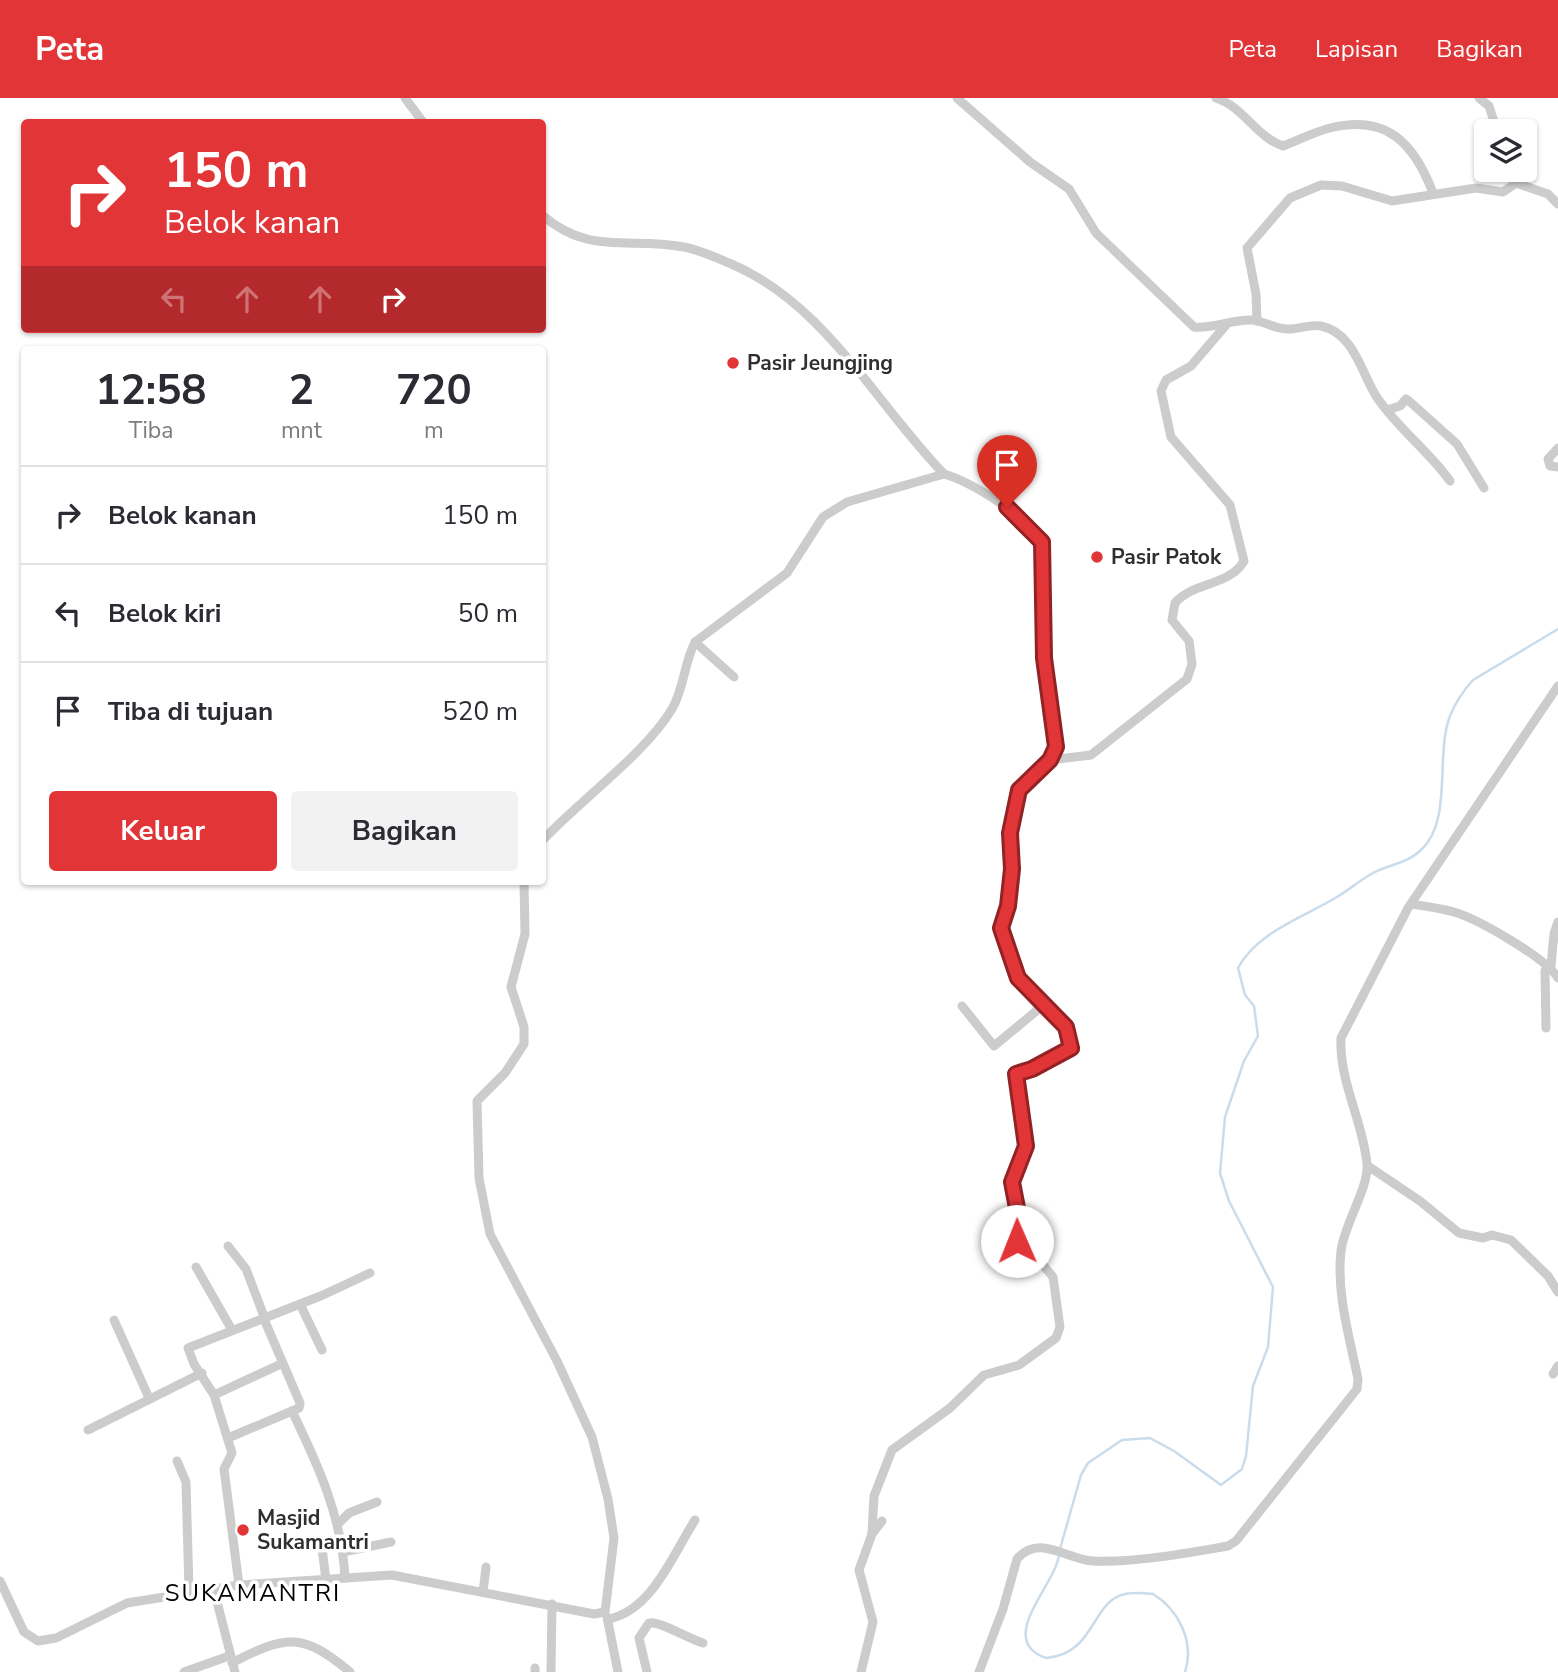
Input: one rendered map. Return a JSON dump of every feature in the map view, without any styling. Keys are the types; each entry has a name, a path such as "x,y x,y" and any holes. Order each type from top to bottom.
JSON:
{"street":[{"path":"405,98 421,119"},
{"path":"957,98 1017,151 1069,189 1088,224 1194,327 1206,328 1257,321 1284,330 1317,325 1334,331 1357,356 1374,392 1387,410 1434,458 1450,481"},
{"path":"1216,98 1230,104 1273,142 1283,146 1310,134 1349,125 1375,126 1387,131 1410,149 1433,193"},
{"path":"1479,98 1489,106 1493,119"},
{"path":"1257,321 1256,294 1247,248 1290,198 1321,184 1342,186 1392,201 1480,188 1503,192 1516,183 1548,194 1558,204"},
{"path":"546,218 570,236 606,243 683,247 732,264 795,303 834,343 944,474"},
{"path":"1050,760 1091,755 1150,706 1181,685 1190,673 1191,652 1187,637 1172,620 1173,607 1191,591 1237,571 1244,561 1230,505 1171,438 1161,391 1166,380 1191,366 1226,325"},
{"path":"1387,410 1400,406 1407,399 1457,444 1485,488"},
{"path":"1558,448 1548,459 1550,466 1558,467"},
{"path":"546,837 656,731 674,707 688,655 695,642 787,573 823,517 848,502 944,474 963,479 1007,507 1042,542 1044,658 1056,747 1050,760 1019,790 1010,833 1012,869 1008,906 1001,928 1018,978 1046,1003 1066,1027 1071,1048 1050,1061 1016,1074 1026,1146 1012,1182 1017,1208 1017,1244 1053,1277 1058,1298 1059,1332 1051,1344 1019,1365 984,1375 950,1408 892,1450 874,1496 872,1534 859,1570 873,1622 861,1672"},
{"path":"695,642 734,677"},
{"path":"979,1672 1003,1609 1017,1559 1028,1549 1054,1549 1084,1560 1199,1551 1236,1541 1357,1389 1358,1379 1342,1286 1341,1252 1348,1219 1367,1166 1340,1057 1340,1038 1411,904 1558,686"},
{"path":"524,885 525,934 511,987 524,1027 524,1044 505,1073 477,1101 479,1178 490,1234 557,1361 592,1437 612,1518 614,1538 607,1615 618,1672"},
{"path":"1411,904 1455,912 1550,965 1558,978"},
{"path":"1546,1028 1545,971 1550,965 1558,922"},
{"path":"962,1006 994,1046 1046,1003"},
{"path":"1367,1166 1420,1201 1450,1228 1469,1237 1492,1235 1511,1240 1544,1272 1558,1292"},
{"path":"228,1245 246,1269 281,1364 300,1403 299,1408 228,1438"},
{"path":"196,1267 232,1330"},
{"path":"1544,1272 1558,1273"},
{"path":"239,1585 225,1469 232,1453 214,1395 194,1364 188,1348 264,1319 370,1273"},
{"path":"300,1304 322,1350"},
{"path":"114,1320 149,1398"},
{"path":"214,1395 281,1364"},
{"path":"88,1430 202,1373"},
{"path":"292,1410 319,1465 338,1524 344,1552 345,1578"},
{"path":"177,1461 186,1482 189,1591"},
{"path":"338,1524 349,1513 377,1502"},
{"path":"0,1581 24,1632 38,1641 56,1638 127,1603 189,1591 392,1575 607,1615 626,1612 647,1596 695,1520"},
{"path":"872,1534 882,1521"},
{"path":"321,1540 327,1580"},
{"path":"344,1552 391,1542"},
{"path":"483,1592 486,1567"},
{"path":"214,1590 232,1664"},
{"path":"551,1672 552,1604"},
{"path":"647,1672 639,1638 649,1623 658,1622 678,1635 703,1643"},
{"path":"184,1672 232,1664 252,1652 283,1643 301,1642 315,1645 350,1672"}],"waterway":[{"path":"1060,1549 1081,1475 1088,1463 1122,1440 1150,1438 1174,1451 1221,1485 1242,1469 1246,1456 1253,1386 1268,1347 1273,1287 1229,1201 1220,1173 1225,1117 1244,1061 1258,1036 1254,1006 1245,995 1238,968 1246,955 1282,926 1337,897 1373,873 1404,861 1421,850 1431,838 1437,822 1446,732 1450,716 1463,692 1473,680 1558,629"},
{"path":"1059,1555 1027,1626 1026,1639 1032,1650 1046,1658 1062,1654 1084,1638 1105,1606 1114,1599 1128,1593 1153,1594 1170,1608 1182,1627 1188,1649 1185,1672"}],"place":[{"name":"Pasir Jeungjing","path":"733,363"},
{"name":"Pasir Patok","path":"1097,557"},
{"name":"Masjid Sukamantri","path":"243,1530"}],"district":[{"name":"SUKAMANTRI","path":"253,1593"}],"route":[{"path":"1007,507 1040,536 1042,542 1044,658 1056,747 1050,760 1019,790 1010,833 1012,869 1008,906 1001,928 1018,978 1046,1003 1066,1027 1071,1040 1071,1048 1067,1053 1016,1074 1026,1146 1012,1182 1017,1208 1017,1241"}]}
